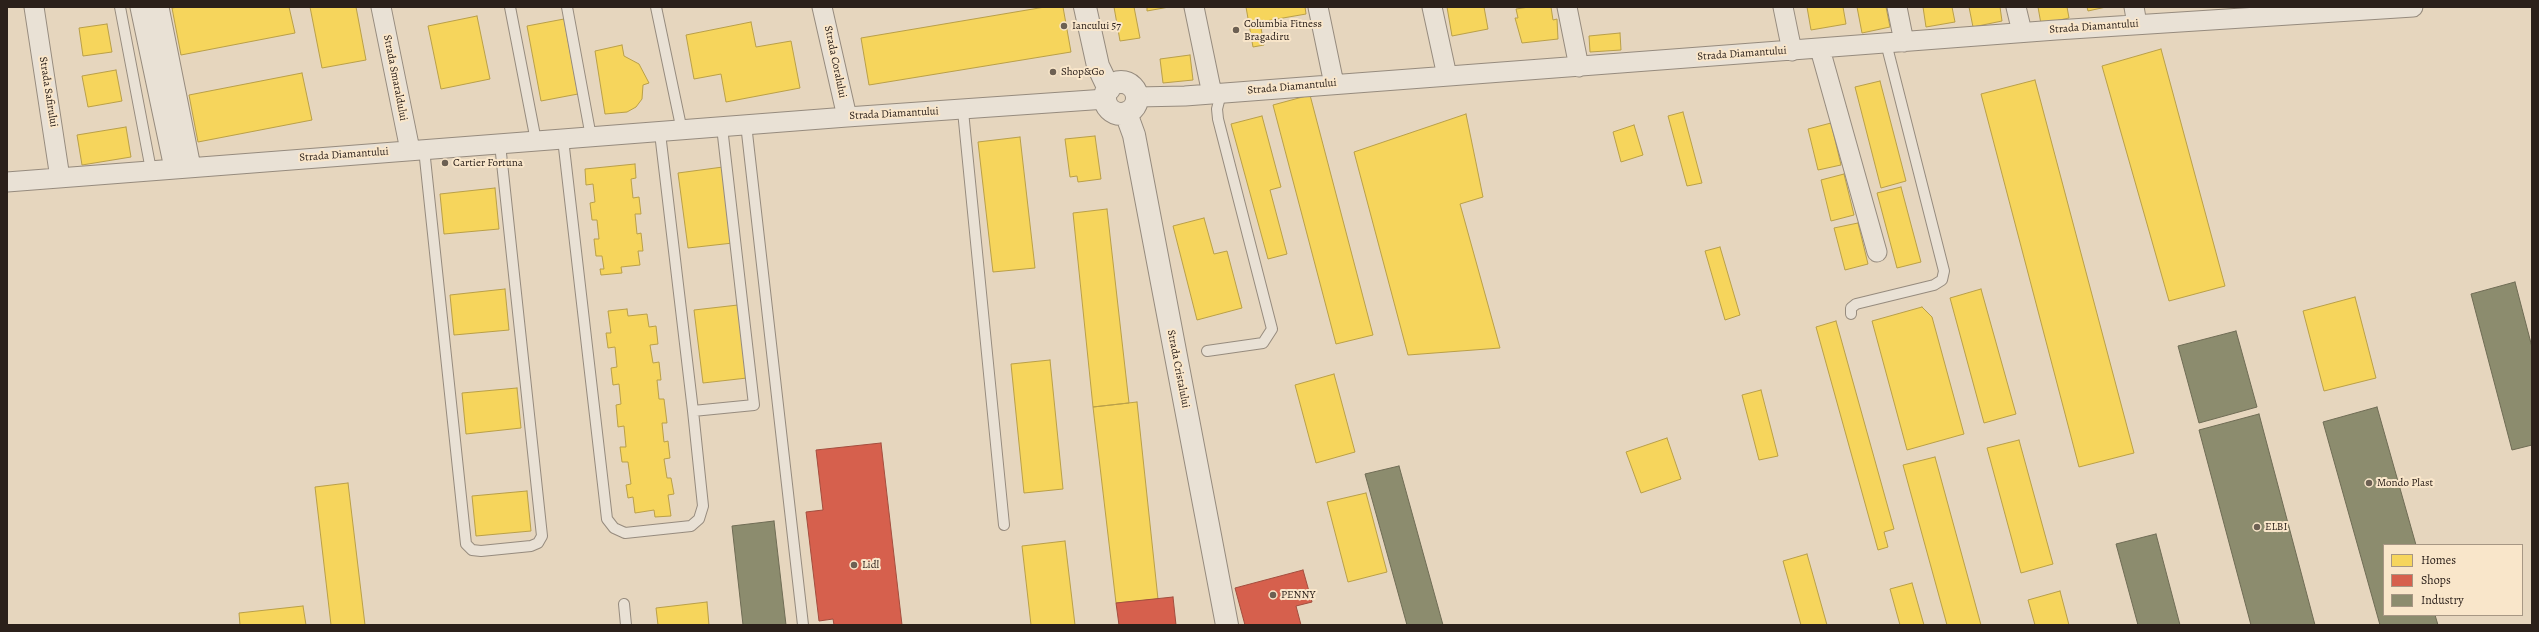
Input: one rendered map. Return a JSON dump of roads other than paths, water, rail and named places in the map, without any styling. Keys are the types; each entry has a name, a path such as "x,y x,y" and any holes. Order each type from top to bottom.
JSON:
{"street":[{"name":"Strada Safirului","path":"34,7 60,178"},
{"path":"140,7 182,168"},
{"path":"159,7 182,168"},
{"name":"Strada Smaraldului","path":"381,7 417,149"},
{"name":"Strada Coralului","path":"822,7 847,117"},
{"name":"Strada Cristalului","path":"1085,7 1098,66 1120,96"},
{"name":"Strada Cristalului","path":"1095,7 1120,96 1134,135 1227,625"},
{"path":"1194,7 1217,93"},
{"path":"1318,7 1334,84"},
{"path":"1432,7 1447,76"},
{"path":"1567,7 1579,67"},
{"path":"1783,7 1792,51"},
{"path":"1895,43 1897,7"},
{"path":"2016,7 2022,32"},
{"name":"Strada Diamantului","path":"7,182 417,149 660,133 746,124 963,111 1120,96 1217,93 1820,49 2022,32 2135,16 2413,7"},
{"path":"1820,49 1877,252"}],"lane":[{"path":"120,7 151,170"},
{"path":"510,7 536,141"},
{"path":"567,7 591,137"},
{"path":"656,7 682,131"},
{"path":"1851,314 1851,308 1856,304 1934,285 1942,280 1944,271 1895,43"},
{"path":"1207,351 1263,343 1272,329 1218,118 1217,93"},
{"path":"963,111 1004,525"},
{"path":"746,124 803,625"},
{"path":"693,411 754,405 722,127"},
{"path":"563,139 607,519 614,528 625,533 691,526 699,519 703,506 660,133"},
{"path":"417,149 466,544 472,550 481,551 531,546 538,543 542,536 500,144"},
{"path":"624,604 626,625"}],"place":[{"name":"Iancului 57","path":"1064,26"},
{"name":"Columbia Fitness Bragadiru","path":"1236,30"},
{"name":"Shop&Go","path":"1053,72"},
{"name":"Cartier Fortuna","path":"445,163"},
{"name":"Mondo Plast","path":"2369,483"},
{"name":"ELBI","path":"2257,527"},
{"name":"Lidl","path":"854,565"},
{"name":"PENNY","path":"1273,595"}]}
